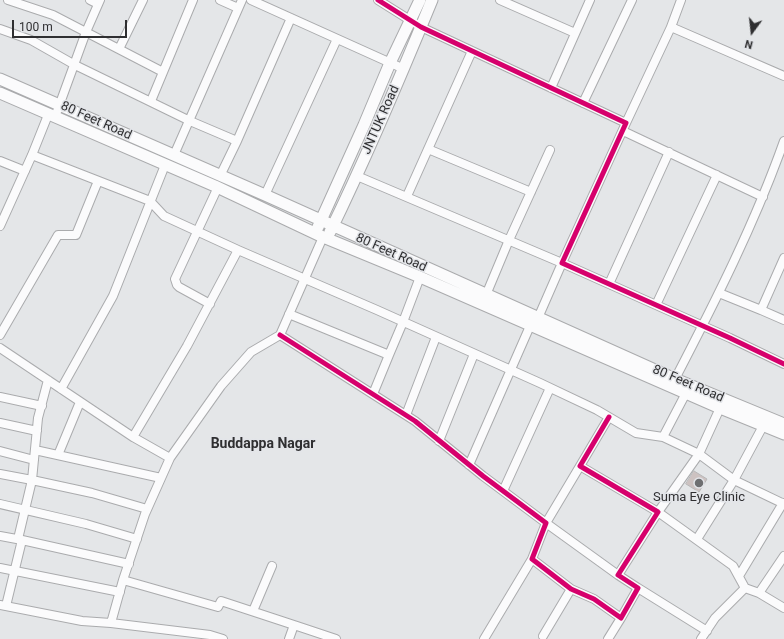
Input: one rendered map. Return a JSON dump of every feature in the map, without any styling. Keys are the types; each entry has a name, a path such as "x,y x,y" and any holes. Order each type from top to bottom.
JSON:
{"main road":[{"name":"JNTUK Road","path":"322,236 321,221 390,63 420,0"},
{"name":"JNTUK Road","path":"322,236 333,226 357,176 404,69 432,0"},
{"name":"80 Feet Road","path":"0,79 265,195 486,295 534,322 686,393 784,434"},
{"name":"80 Feet Road","path":"0,94 218,188 322,236 784,424"}],"street":[{"path":"8,0 53,15 163,72"},
{"path":"0,226 32,155 52,116 60,105 86,32 99,2 90,0"},
{"path":"119,48 143,0"},
{"path":"151,101 193,0"},
{"path":"220,0 238,8"},
{"path":"174,155 242,0"},
{"path":"251,0 404,69"},
{"path":"378,0 421,27 626,123"},
{"path":"502,0 576,33"},
{"path":"551,88 590,0"},
{"path":"583,103 632,0"},
{"path":"469,465 511,371 671,27 681,0"},
{"path":"220,176 238,141 291,18"},
{"path":"671,27 784,76"},
{"path":"0,29 31,40 75,65 190,121 238,141"},
{"path":"265,195 337,39"},
{"path":"407,196 472,51"},
{"path":"622,131 763,196"},
{"path":"675,379 719,293 763,196 784,141"},
{"path":"428,149 531,192"},
{"path":"486,295 550,150"},
{"path":"609,284 669,152"},
{"path":"32,155 150,201 164,216 550,388 609,417 636,433 663,437 699,454 734,480 783,504 739,576"},
{"path":"0,161 25,171"},
{"path":"61,388 113,296 165,165"},
{"path":"656,306 717,174"},
{"path":"357,176 562,263 702,327 730,338 784,364"},
{"path":"0,335 58,236 76,235 98,181"},
{"path":"210,304 179,287 175,282 218,188"},
{"path":"111,623 123,580 147,509 170,458 221,386 251,352 280,335 322,236"},
{"path":"133,437 187,346 238,250"},
{"path":"761,310 784,258"},
{"path":"373,394 420,277"},
{"path":"719,293 784,320"},
{"path":"289,314 389,355"},
{"path":"280,335 406,415 503,491 618,575 707,631"},
{"path":"406,415 436,338"},
{"path":"0,348 133,437 170,458"},
{"path":"439,441 474,354"},
{"path":"48,380 38,418 32,480 14,571 3,606 82,621 210,634 223,639"},
{"path":"503,491 550,388"},
{"path":"663,437 686,393"},
{"path":"0,397 42,406"},
{"path":"58,456 80,402"},
{"path":"618,575 658,512 699,454 720,408"},
{"path":"484,639 532,559 546,523 609,417"},
{"path":"0,423 37,431"},
{"path":"697,539 734,480 763,426"},
{"path":"35,450 161,478"},
{"path":"0,451 34,460"},
{"path":"580,466 658,512 697,539 733,566 746,588 759,593 784,608"},
{"path":"0,474 92,493 147,509"},
{"path":"0,504 86,524 137,538"},
{"path":"0,536 129,564"},
{"path":"759,593 784,556"},
{"path":"532,559 571,589 594,599 622,618"},
{"path":"253,611 272,566"},
{"path":"0,568 120,592"},
{"path":"123,580 218,607 221,601 336,639"},
{"path":"608,639 622,618 638,588"},
{"path":"702,639 715,618 746,588"},
{"path":"545,638 571,589"},
{"path":"289,639 294,625"},
{"path":"170,639 172,630"}],"building":[{"path":"694,471 707,479 699,492 686,484"}],"cycle path":[{"path":"378,0 421,27 626,123 562,263 730,338 784,364"},
{"path":"280,335 415,421 483,476 546,523 532,559 571,589 594,599 621,618 638,588 618,575 658,512 580,466 609,417"}],"place":[{"name":"Suma Eye Clinic","path":"699,483"}],"district":[{"name":"Buddappa Nagar","path":"263,444"}]}
